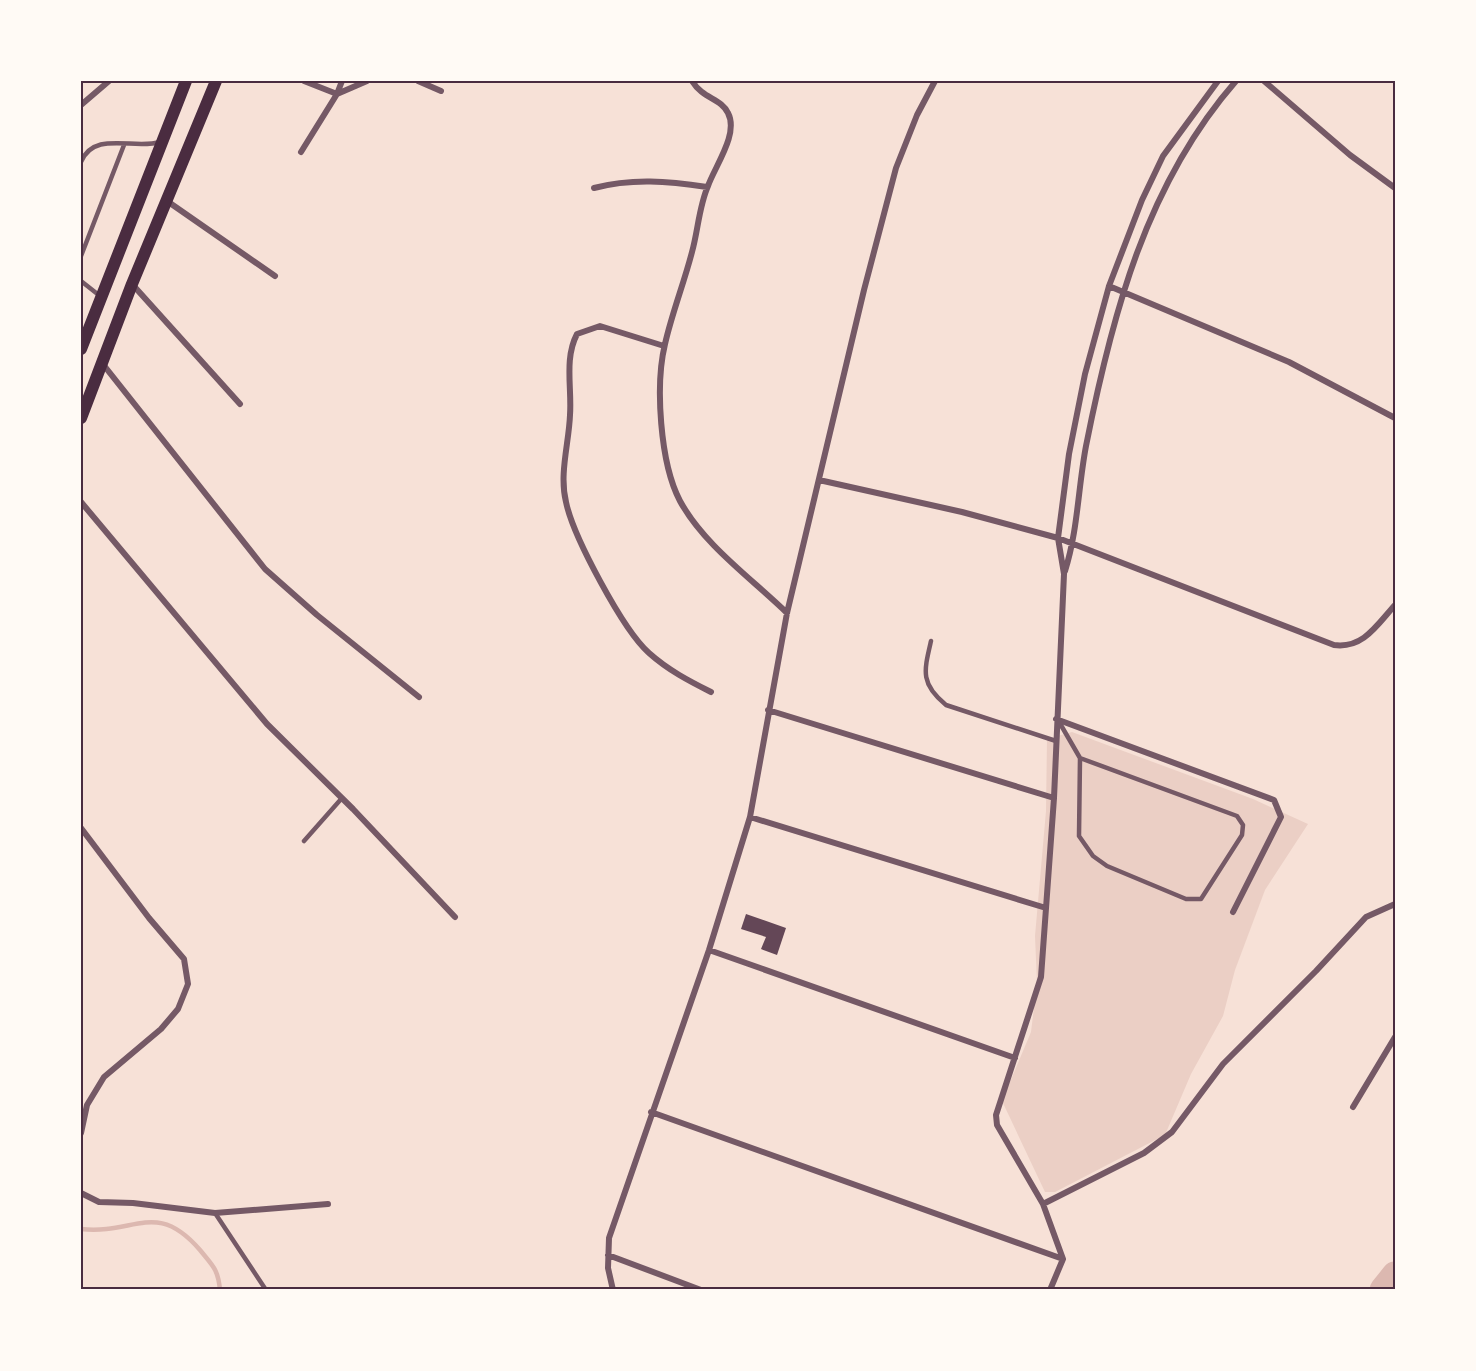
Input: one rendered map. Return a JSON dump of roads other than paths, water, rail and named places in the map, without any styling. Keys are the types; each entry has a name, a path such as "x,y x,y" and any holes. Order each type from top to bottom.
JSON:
{"main road":[{"path":"81,349 186,81"},
{"path":"81,418 132,284 216,81"}],"street":[{"path":"81,105 109,81"},
{"path":"304,81 337,93 367,81"},
{"path":"302,152 342,81"},
{"path":"418,81 441,90"},
{"path":"692,81 699,92 720,103 728,113 730,122 729,136 707,188 693,250 664,346 660,412 668,471 680,501 711,542 787,613"},
{"path":"613,1290 608,1255 609,1238 709,950 750,817 787,613 866,279 896,168 917,115 935,81"},
{"path":"1050,1290 1063,1259 1043,1204 997,1125 998,1104 1041,977 1054,798 1064,574 1058,538 1069,454 1085,374 1109,286 1142,200 1163,156 1218,81"},
{"path":"1064,574 1074,544 1086,449 1123,292 1144,232 1166,184 1190,141 1236,81"},
{"path":"1264,81 1350,155 1395,188"},
{"path":"594,188 617,182 669,181 707,188"},
{"path":"166,200 275,276"},
{"path":"132,284 240,404"},
{"path":"1109,286 1289,362 1395,418"},
{"path":"664,346 600,326 577,334 571,345 569,364 570,414 564,480 566,502 582,544 634,636 678,676 711,692"},
{"path":"102,363 266,569 317,615 419,698"},
{"path":"819,480 962,512 1058,538 1334,645 1344,646 1362,642 1395,605"},
{"path":"81,502 267,724 342,798 455,917"},
{"path":"768,710 1054,798"},
{"path":"1056,719 1274,800 1281,817 1233,912"},
{"path":"750,817 1046,908"},
{"path":"81,828 149,918 184,959 188,984 178,1009 161,1029 104,1077 87,1105 81,1133"},
{"path":"1043,1204 1144,1153 1172,1132 1223,1064 1366,917 1395,904"},
{"path":"709,950 1015,1058"},
{"path":"1353,1107 1395,1036"},
{"path":"651,1112 1063,1259"},
{"path":"81,1193 99,1202 132,1203 215,1213 328,1204"},
{"path":"608,1255 701,1290"}],"lane":[{"path":"81,162 85,152 95,144 149,145 163,141"},
{"path":"81,256 124,145"},
{"path":"81,281 102,297"},
{"path":"931,641 924,672 933,694 946,705 1056,741"},
{"path":"1056,719 1080,758 1079,836 1093,856 1107,866 1186,899 1201,898 1242,835 1243,825 1237,816 1080,758"},
{"path":"304,841 342,798"},
{"path":"215,1213 266,1290"}],"waterway":[{"path":"81,1229 100,1230 144,1223 170,1226 184,1235 212,1264 218,1277 220,1290"},
{"path":"1383,1290 1395,1275"}]}
